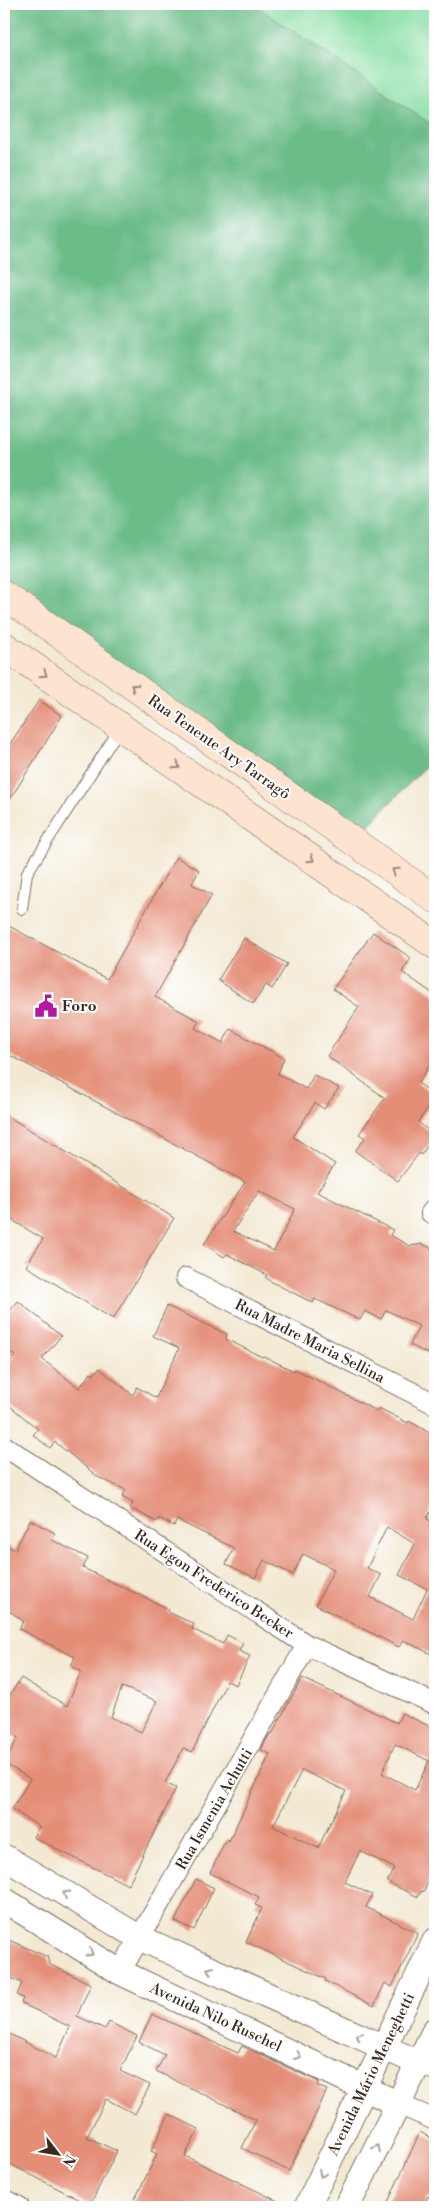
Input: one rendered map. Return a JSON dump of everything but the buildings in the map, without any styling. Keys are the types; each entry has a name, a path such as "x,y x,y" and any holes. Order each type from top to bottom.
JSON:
{"main road":[{"name":"Rua Tenente Ary Tarragô","path":"6,602 435,899"},
{"path":"4,646 435,945"}],"street":[{"name":"Rua Madre Maria Sellina","path":"186,1278 435,1404"},
{"name":"Rua Egon Frederico Becker","path":"4,1446 307,1645 435,1704"},
{"name":"Rua Ismenia Achutti","path":"120,1972 307,1645"},
{"path":"4,1857 140,1938 427,2066"},
{"name":"Avenida Nilo Ruschel","path":"4,1900 120,1972 435,2120"},
{"name":"Avenida Mário Meneghetti","path":"307,2207 435,1942"},
{"path":"347,2207 398,2104 427,2066 435,2030"},
{"path":"4,2199 19,2207"}],"lane":[{"path":"22,909 27,873 120,727"}],"green space":[{"path":"4,4 253,4 435,127 435,757 347,847 4,604"},
{"path":"253,4 435,4 435,127"}],"place":[{"name":"Foro","path":"46,1006"}]}
